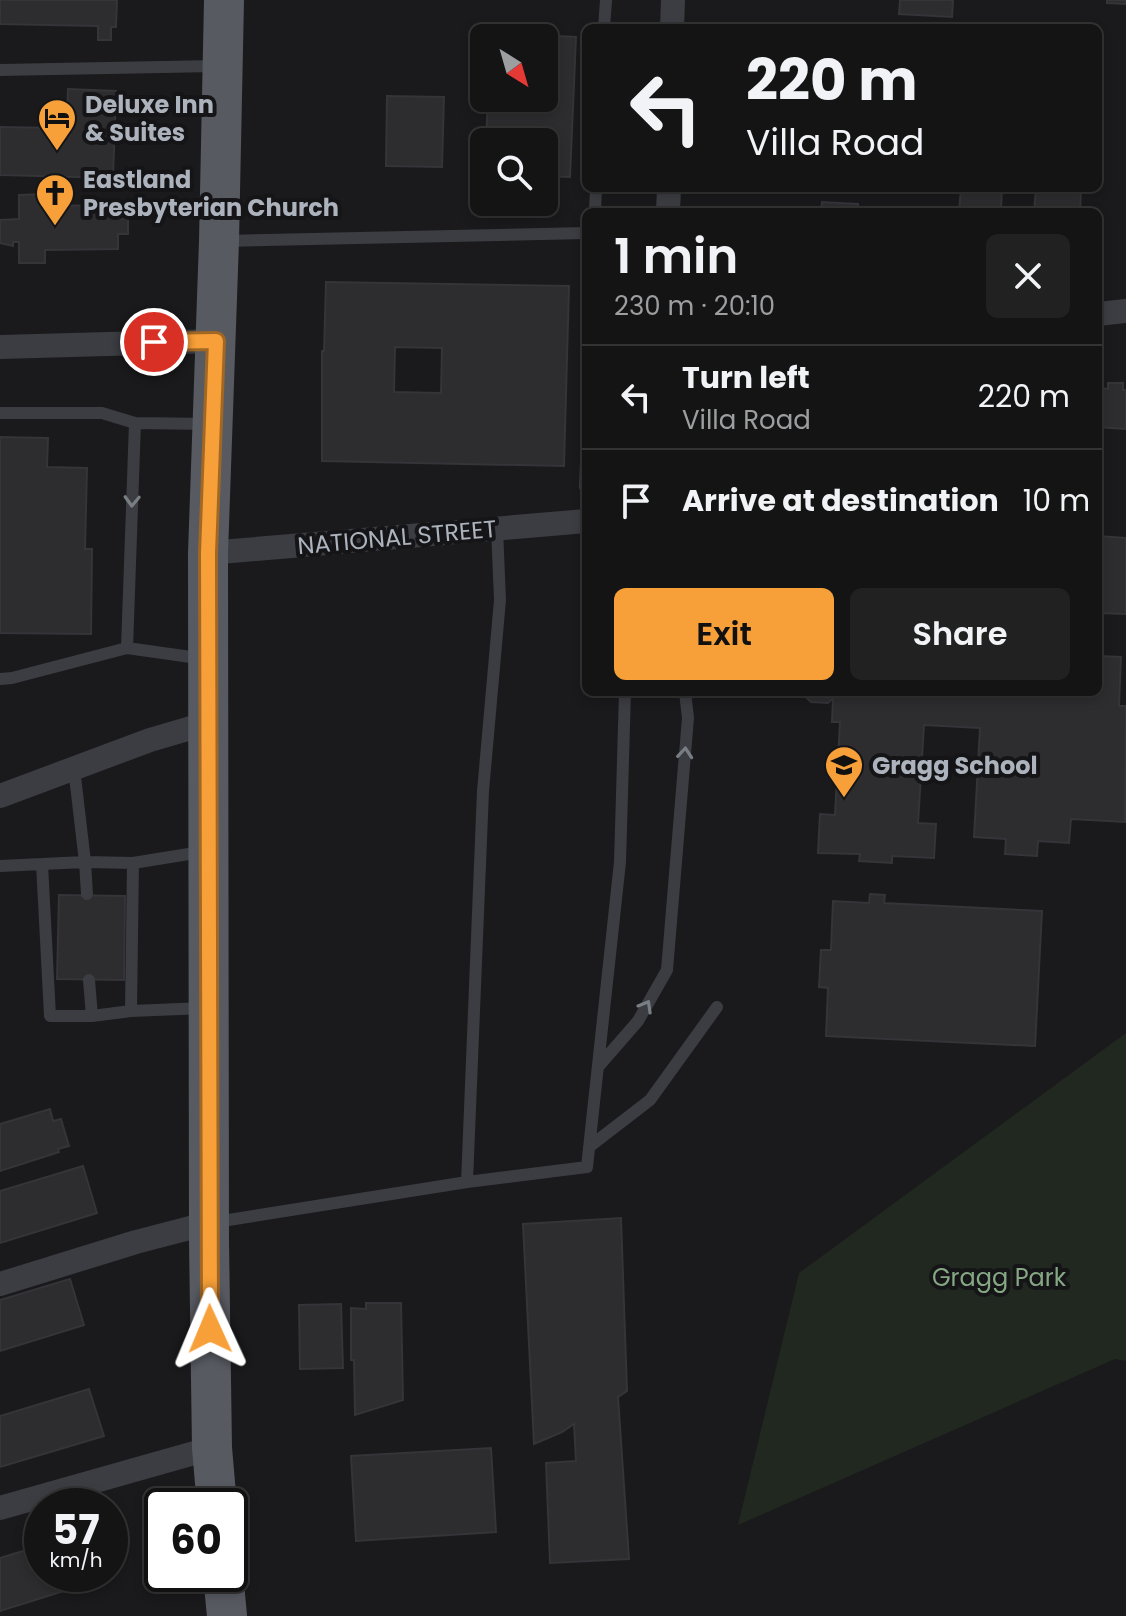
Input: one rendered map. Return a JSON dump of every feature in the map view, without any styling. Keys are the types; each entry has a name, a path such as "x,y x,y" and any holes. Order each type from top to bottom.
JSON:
{"main road":[{"path":"215,1488 212,1448 209,1223 208,553 224,0"},
{"path":"225,1592 227,1616"}],"street":[{"path":"672,24 673,0"},
{"path":"1102,314 1126,311"},
{"path":"0,347 216,341"},
{"name":"NATIONAL STREET","path":"208,553 582,521"},
{"path":"0,796 150,740 208,723"},
{"path":"0,1284 209,1223"},
{"path":"0,1508 212,1448"}],"lane":[{"path":"604,24 606,0"},
{"path":"0,70 223,66"},
{"path":"219,241 582,233"},
{"path":"0,413 102,413 135,423 212,424"},
{"path":"127,648 135,423"},
{"path":"467,1182 483,791 500,600 497,528"},
{"path":"0,679 127,648 208,659"},
{"path":"209,1223 467,1182 587,1167 620,862 625,696"},
{"path":"598,1067 638,1021 667,970 688,718 685,696"},
{"path":"74,768 87,894"},
{"path":"0,866 133,863 208,851"},
{"path":"131,1011 133,863"},
{"path":"42,864 50,1016 208,1008"},
{"path":"89,980 92,1016"},
{"path":"589,1147 650,1100 717,1007"}],"green space":[{"name":"Gragg Park","path":"1126,1033 1126,1361 1115,1359 738,1525 799,1273"}],"building":[{"path":"0,0 117,0 116,27 111,27 111,40 98,40 98,26 0,24"},
{"path":"900,0 953,0 952,17 899,14"},
{"path":"1107,0 1126,0 1126,4 1107,3"},
{"path":"558,36 576,37 570,177 558,177 558,128 487,128 487,112 558,112"},
{"name":"Deluxe Inn & Suites","path":"68,89 116,91 113,178 0,175 0,127 58,128 51,121 59,113 67,121"},
{"path":"387,96 444,97 442,167 386,166"},
{"path":"961,192 1002,192 1001,208 959,208"},
{"path":"1036,192 1081,192 1080,208 1034,208"},
{"path":"44,194 45,206 117,205 117,219 128,218 128,234 118,234 118,249 45,250 45,263 19,263 19,242 13,242 13,246 0,243 0,220 19,219 19,195"},
{"path":"822,202 858,204 858,208 821,208"},
{"path":"326,282 569,286 564,466 322,461","holes":["395,347 442,348 441,393 394,392"]},
{"path":"1108,383 1123,383 1123,390 1126,390 1126,429 1102,427 1102,388 1108,389"},
{"path":"0,437 48,438 47,467 87,468 85,549 92,549 91,634 0,633"},
{"path":"1102,536 1126,538 1126,614 1102,613"},
{"path":"1102,656 1121,657 1119,706 1126,706 1125,822 1071,819 1069,843 1038,841 1037,856 1005,854 1006,839 974,837 980,728 924,725 918,823 936,824 934,858 892,856 892,863 859,861 860,854 818,853 820,814 835,815 840,722 832,722 833,698 828,703 811,702 805,696 1102,696"},
{"path":"870,894 885,895 884,903 1042,911 1035,1046 826,1036 828,988 819,987 821,950 831,950 833,901 869,903"},
{"path":"59,895 125,896 124,980 57,979"},
{"path":"50,1109 53,1121 61,1119 69,1146 0,1171 0,1124"},
{"path":"83,1166 97,1213 0,1243 0,1191"},
{"path":"621,1218 627,1391 618,1397 629,1559 550,1563 546,1463 576,1461 574,1424 534,1444 523,1224"},
{"path":"70,1279 84,1325 0,1351 0,1300"},
{"path":"366,1303 401,1303 403,1400 355,1415 351,1308 366,1309"},
{"path":"341,1304 343,1368 300,1369 299,1305"},
{"path":"89,1389 104,1436 0,1467 0,1416"},
{"path":"491,1448 496,1532 356,1541 351,1456"},
{"path":"24,1551 24,1592 61,1592 0,1611 0,1558"}],"place":[{"name":"Deluxe Inn & Suites","path":"57,152"},
{"name":"Eastland Presbyterian Church","path":"55,227"},
{"name":"Gragg School","path":"844,799"}],"route":[{"path":"154,342 216,341 208,553 210,1329"}]}
